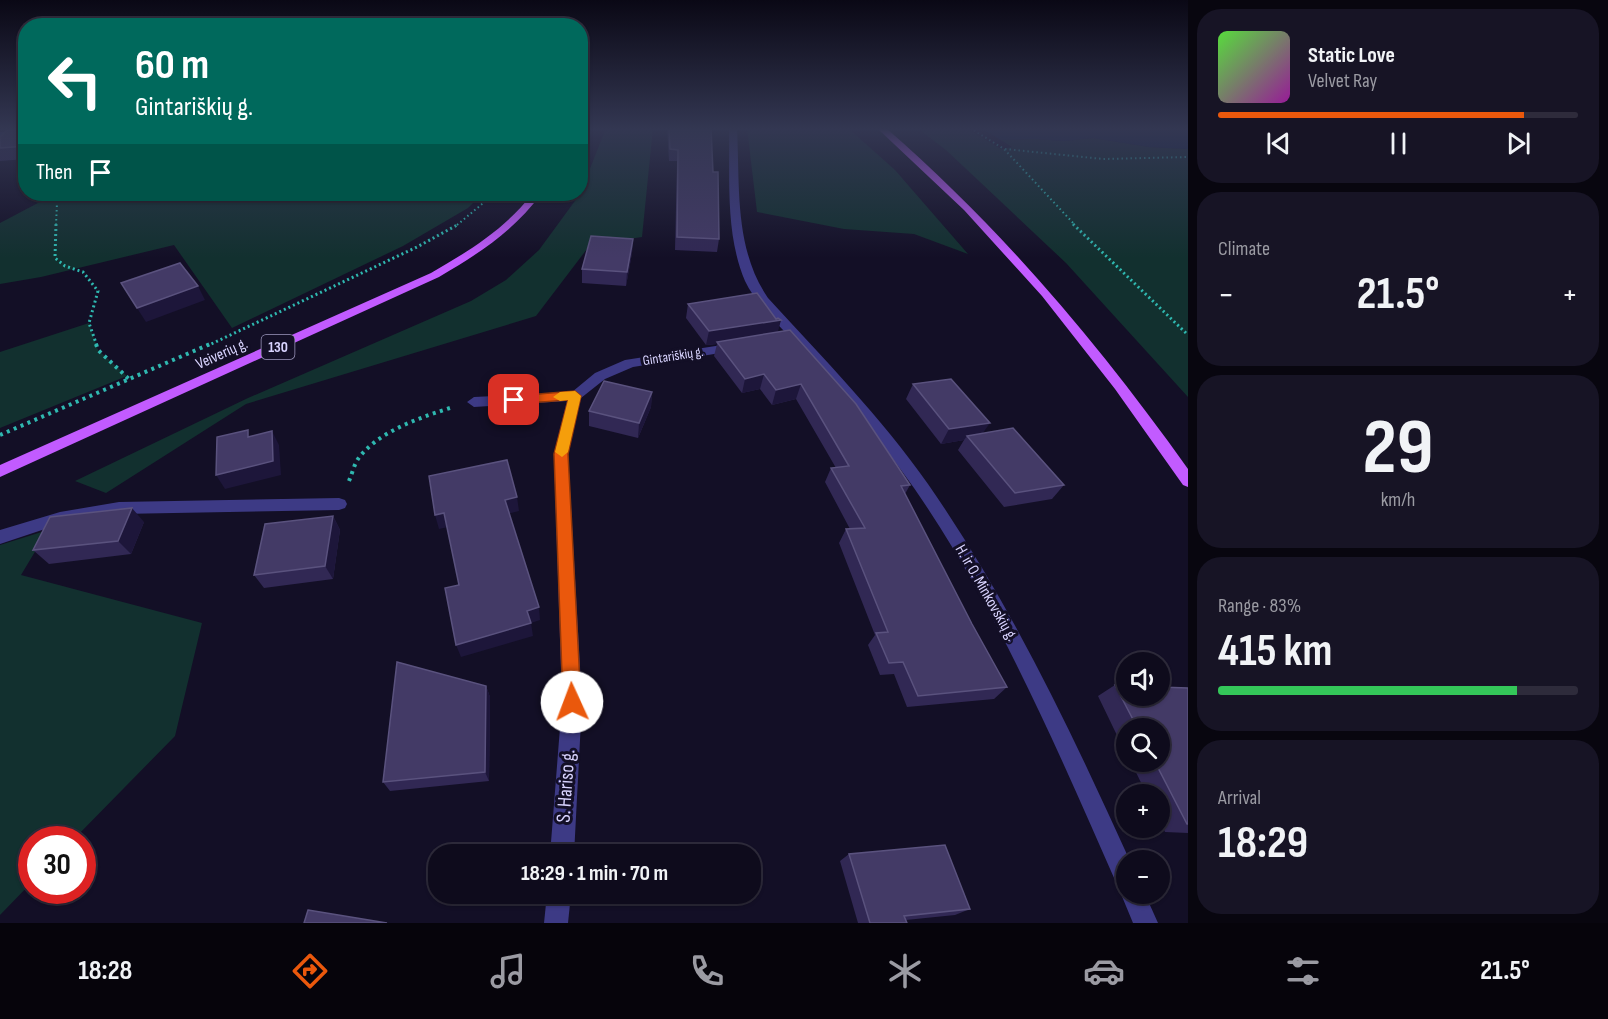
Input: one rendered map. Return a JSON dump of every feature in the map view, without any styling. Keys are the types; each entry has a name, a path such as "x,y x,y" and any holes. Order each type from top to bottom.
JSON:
{"main road":[{"path":"930,171 971,210 1021,264 1092,349 1188,481"},
{"name":"Veiverių g.","path":"0,471 435,275 472,254 501,233 531,201"}],"street":[{"name":"H. ir O. Minkovskių g.","path":"735,171 737,232 751,281 792,338 875,426 915,478 982,580 1052,713 1116,857"},
{"name":"Gintariškių g.","path":"575,396 600,376 630,363 753,344"},
{"path":"474,402 575,396"},
{"name":"S. Hariso g.","path":"563,844 572,702 561,454 575,396"},
{"path":"0,537 60,518 118,508 339,504"},
{"path":"556,923 558,904"},
{"path":"1137,904 1146,923"}],"path":[{"path":"1024,171 1079,230 1188,335"},
{"path":"0,435 130,380 329,290 461,224 486,201"},
{"path":"57,203 55,258 65,266 83,273 98,291 89,323 98,350 130,380 162,399"},
{"path":"359,458 399,427 437,411 474,402"}],"green space":[{"path":"589,171 649,171 642,237 590,245 536,316 246,404 106,493 75,481 248,398 471,301 506,280 539,250 575,201 588,201"},
{"path":"752,171 896,171 968,254 914,234 844,229 757,212"},
{"path":"968,171 1188,171 1188,397 1066,263"},
{"path":"42,201 475,201 468,208 403,246 232,328 174,245 41,277 0,284 0,223"},
{"path":"89,323 98,350 127,376 0,428 0,352"},
{"path":"48,530 21,575 202,623 175,736 87,826 18,826 18,896 0,915 0,545"}],"building":[{"path":"678,171 718,172 719,239 677,237"},
{"path":"591,236 633,239 627,272 582,269"},
{"path":"180,263 198,286 137,308 121,283"},
{"path":"757,293 776,319 781,320 709,331 688,304"},
{"path":"790,330 856,404 910,485 901,486 1007,687 918,696 903,662 889,663 876,633 888,632 846,529 865,528 831,468 849,466 801,384 776,390 764,374 745,379 717,342"},
{"path":"951,379 990,423 949,429 913,384"},
{"path":"604,381 652,392 639,423 589,411"},
{"path":"1013,428 1064,485 1015,493 967,436"},
{"path":"248,430 248,437 272,431 273,461 216,475 217,437"},
{"path":"507,460 517,497 505,500 539,607 527,611 531,623 456,645 445,588 459,585 444,513 435,515 429,476"},
{"path":"132,508 118,541 33,550 50,517"},
{"path":"333,516 325,566 254,575 265,524"},
{"path":"397,662 486,686 485,772 383,782"},
{"path":"1170,687 1188,688 1188,824 1170,791 1170,784 1166,784 1160,772 1170,772 1170,718 1132,718 1126,706 1170,706"},
{"path":"945,845 970,909 904,916 907,923 870,923 849,854"},
{"path":"308,910 387,923 304,923"}],"slow traffic":[{"path":"560,397 575,396 562,452"}],"route":[{"path":"514,400 575,396 561,454 572,702"}]}
